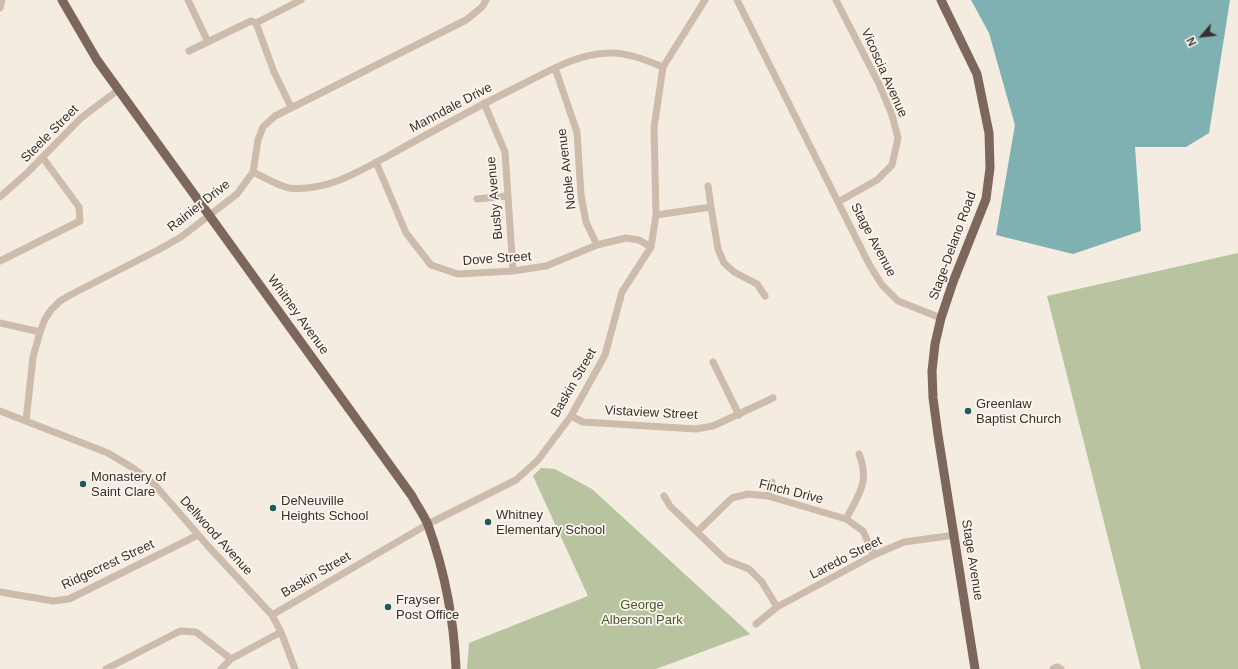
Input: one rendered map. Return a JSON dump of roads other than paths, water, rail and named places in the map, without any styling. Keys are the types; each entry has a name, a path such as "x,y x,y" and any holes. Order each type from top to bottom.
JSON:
{"main road":[{"name":"Whitney Avenue","path":"62,0 93,54 118,90 402,480 428,524 447,588 454,639 456,669"},
{"name":"Stage-Delano Road","path":"941,0 977,74 989,133 990,168 986,199 941,318"},
{"name":"Stage Avenue","path":"941,318 935,344 932,371 933,398 975,669"}],"street":[{"path":"0,8 2,0"},
{"path":"188,0 208,42"},
{"path":"189,51 251,21 256,23 301,0"},
{"name":"Rainier Drive","path":"26,420 33,356 45,319 60,301 181,237 237,194 253,172 258,140 263,127 275,116 466,20 482,7 486,0"},
{"name":"Baskin Street","path":"272,615 428,524 516,480 538,460 571,416 605,356 622,292 651,246 656,215 654,128 663,67 705,0"},
{"name":"Stage Avenue","path":"737,0 869,264 882,285 898,301 941,318"},
{"name":"Vicoscia Avenue","path":"836,0 887,103 898,138 892,165 877,180 838,202"},
{"path":"256,23 274,72 291,107"},
{"name":"Manndale Drive","path":"253,172 288,188 311,188 334,183 376,162 484,103 583,56 608,53 641,58 663,67"},
{"name":"Noble Avenue","path":"555,68 577,132 581,195 586,222 597,244"},
{"name":"Steele Street","path":"0,197 43,158 81,118 118,90"},
{"name":"Busby Avenue","path":"484,103 504,152 513,271"},
{"path":"0,261 80,221 79,207 43,158"},
{"name":"Dove Street","path":"376,162 406,233 431,265 458,274 513,271 546,266 597,244 626,238 639,240 651,246"},
{"path":"708,186 718,249 724,263 734,272 756,284 765,296"},
{"path":"477,199 507,196"},
{"path":"656,215 711,208"},
{"path":"0,323 40,332"},
{"path":"713,362 739,415"},
{"name":"Vistaview Street","path":"571,416 583,422 696,428 714,426 773,398"},
{"name":"Dellwood Avenue","path":"0,411 108,453 133,468 154,484 198,535 272,615 281,632 295,669"},
{"path":"846,519 862,489 865,468 859,454"},
{"path":"768,496 772,482"},
{"name":"Finch Drive","path":"697,532 732,498 748,494 768,496 846,519 863,531 874,555"},
{"path":"664,496 670,506 726,560 748,569 762,582 776,607"},
{"name":"Ridgecrest Street","path":"0,592 53,601 69,599 198,535"},
{"name":"Laredo Street","path":"756,624 776,607 874,555 904,542 955,535"},
{"path":"106,669 180,631 196,632 231,659"},
{"path":"221,669 231,659 281,632"},
{"path":"1052,669 1057,667 1061,669"}],"water":[{"path":"971,0 1230,0 1209,133 1186,147 1135,147 1141,231 1073,254 996,235 1015,125 989,33"}],"place":[{"name":"Greenlaw Baptist Church","path":"968,411"},
{"name":"Monastery of Saint Clare","path":"83,484"},
{"name":"DeNeuville Heights School","path":"273,508"},
{"name":"Whitney Elementary School","path":"488,522"},
{"name":"Frayser Post Office","path":"388,607"}],"park label":[{"name":"George Alberson Park","path":"642,612"}]}
